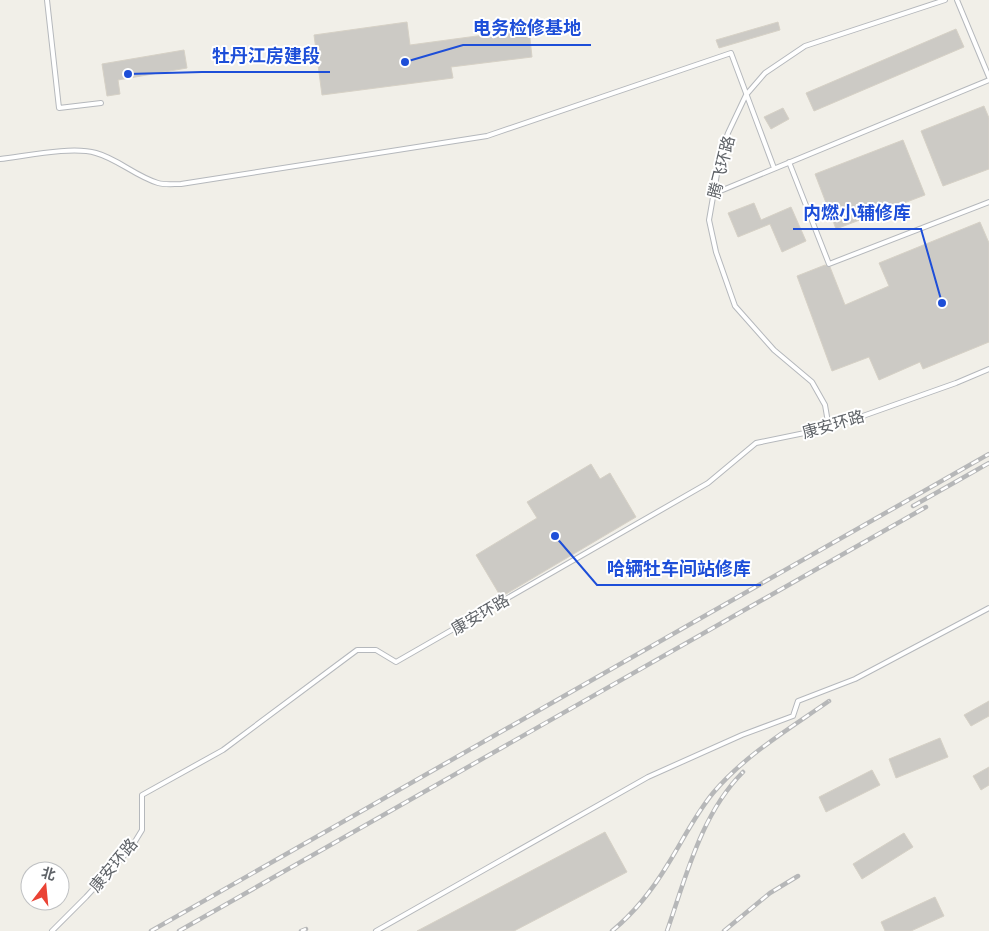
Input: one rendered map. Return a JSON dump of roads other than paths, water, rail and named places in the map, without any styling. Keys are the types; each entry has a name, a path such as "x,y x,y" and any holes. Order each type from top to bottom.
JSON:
{"lane":[{"path":"47,0 59,108 101,103"},
{"name":"腾飞环路","path":"829,428 825,405 812,382 774,350 735,306 716,252 709,220 720,157 728,133 746,95 765,73 805,46 945,0"},
{"path":"713,194 989,78 957,0"},
{"path":"0,158 77,150 95,153 114,160 136,174 160,184 181,184 487,136 731,53 774,168"},
{"path":"789,162 829,264 989,202"},
{"name":"康安环路","path":"52,931 131,848 142,830 142,795 222,750 357,650 376,650 396,662 708,483 756,443 829,428 956,383 989,369"},
{"path":"376,931 648,777 742,735 793,716 798,701 854,679 989,608"}],"railway":[{"path":"151,931 989,454"},
{"path":"913,506 989,463"},
{"path":"179,931 926,507"},
{"path":"612,931 628,916 649,891 700,810 726,779 768,743 829,701"},
{"path":"667,931 696,847 716,807 743,772"},
{"path":"724,931 770,893 798,876"},
{"path":"301,931 306,929"}],"place":[{"name":"电务检修基地","path":"405,62"},
{"name":"牡丹江房建段","path":"128,74"},
{"name":"内燃小辅修库","path":"942,303"},
{"name":"哈辆牡车间站修库","path":"555,536"}]}
